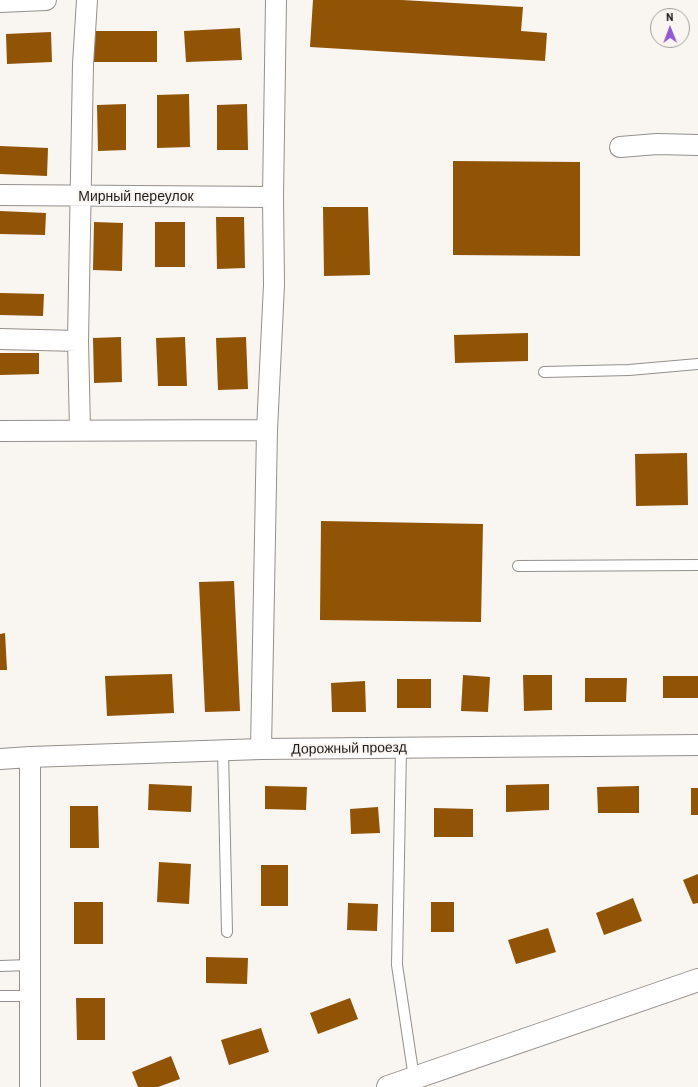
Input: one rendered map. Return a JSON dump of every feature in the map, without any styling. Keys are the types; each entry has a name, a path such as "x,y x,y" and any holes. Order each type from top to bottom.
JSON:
{"main road":[{"path":"388,1087 698,980"}],"street":[{"path":"0,2 46,0"},
{"path":"80,430 78,341 83,64 87,0"},
{"path":"259,0 276,0 273,197 274,285 268,430 261,749"},
{"path":"620,147 657,144 698,144"},
{"name":"Мирный переулок","path":"0,195 273,197"},
{"path":"0,339 78,341"},
{"path":"0,431 268,430"},
{"name":"Дорожный проезд","path":"0,759 261,749 698,745"},
{"path":"30,757 30,1087"}],"lane":[{"path":"544,372 629,370 698,364"},
{"path":"518,566 698,565"},
{"path":"401,748 397,965 414,1078"},
{"path":"224,751 227,932"},
{"path":"0,966 30,965"},
{"path":"0,996 30,996"}],"building":[{"path":"313,0 402,0 523,7 521,31 547,33 545,61 310,47"},
{"path":"240,28 242,60 186,62 184,31"},
{"path":"93,31 157,31 157,62 93,62"},
{"path":"51,32 52,62 7,64 6,34"},
{"path":"189,94 190,147 157,148 157,95"},
{"path":"126,104 126,150 98,151 97,105"},
{"path":"247,104 248,150 217,150 217,105"},
{"path":"0,146 48,148 47,176 0,174"},
{"path":"453,161 580,162 580,256 453,255"},
{"path":"323,207 368,207 370,275 324,276"},
{"path":"0,211 46,213 45,235 0,234"},
{"path":"216,217 244,217 245,268 217,269"},
{"path":"94,222 123,223 122,271 93,270"},
{"path":"155,222 185,222 185,267 155,267"},
{"path":"0,293 44,294 43,316 0,315"},
{"path":"528,333 528,361 455,363 454,335"},
{"path":"121,337 122,382 94,383 93,338"},
{"path":"185,337 187,386 158,386 156,338"},
{"path":"246,337 248,389 218,390 216,338"},
{"path":"0,353 39,353 39,374 0,375"},
{"path":"687,453 688,505 636,506 635,454"},
{"path":"321,521 483,524 481,622 320,620"},
{"path":"234,581 240,711 205,712 199,582"},
{"path":"5,633 7,670 0,670 0,634"},
{"path":"172,674 174,713 107,716 105,676"},
{"path":"463,675 490,677 488,712 461,711"},
{"path":"523,675 552,675 552,710 524,711"},
{"path":"663,676 698,676 698,698 663,698"},
{"path":"585,678 627,678 626,702 585,702"},
{"path":"397,679 431,679 431,708 397,708"},
{"path":"365,681 366,712 332,712 331,683"},
{"path":"149,784 192,786 191,812 148,810"},
{"path":"549,784 549,810 506,812 506,785"},
{"path":"265,786 307,787 306,810 265,809"},
{"path":"639,786 639,813 598,813 597,787"},
{"path":"691,788 698,788 698,815 691,815"},
{"path":"70,806 98,806 99,848 70,848"},
{"path":"378,807 380,833 351,834 350,809"},
{"path":"434,808 473,809 473,837 434,837"},
{"path":"159,862 191,864 189,904 157,902"},
{"path":"261,865 288,865 288,906 261,906"},
{"path":"698,874 698,903 693,904 683,880"},
{"path":"633,898 642,921 604,935 596,913"},
{"path":"74,902 103,902 103,944 74,944"},
{"path":"431,902 454,902 454,932 431,932"},
{"path":"348,903 378,904 377,931 347,930"},
{"path":"548,928 556,952 516,964 508,940"},
{"path":"206,957 248,958 247,984 206,983"},
{"path":"76,998 105,998 105,1040 77,1040"},
{"path":"350,998 358,1019 318,1034 310,1013"},
{"path":"261,1028 269,1052 229,1065 221,1040"},
{"path":"171,1056 180,1079 158,1087 138,1087 132,1072"}]}
